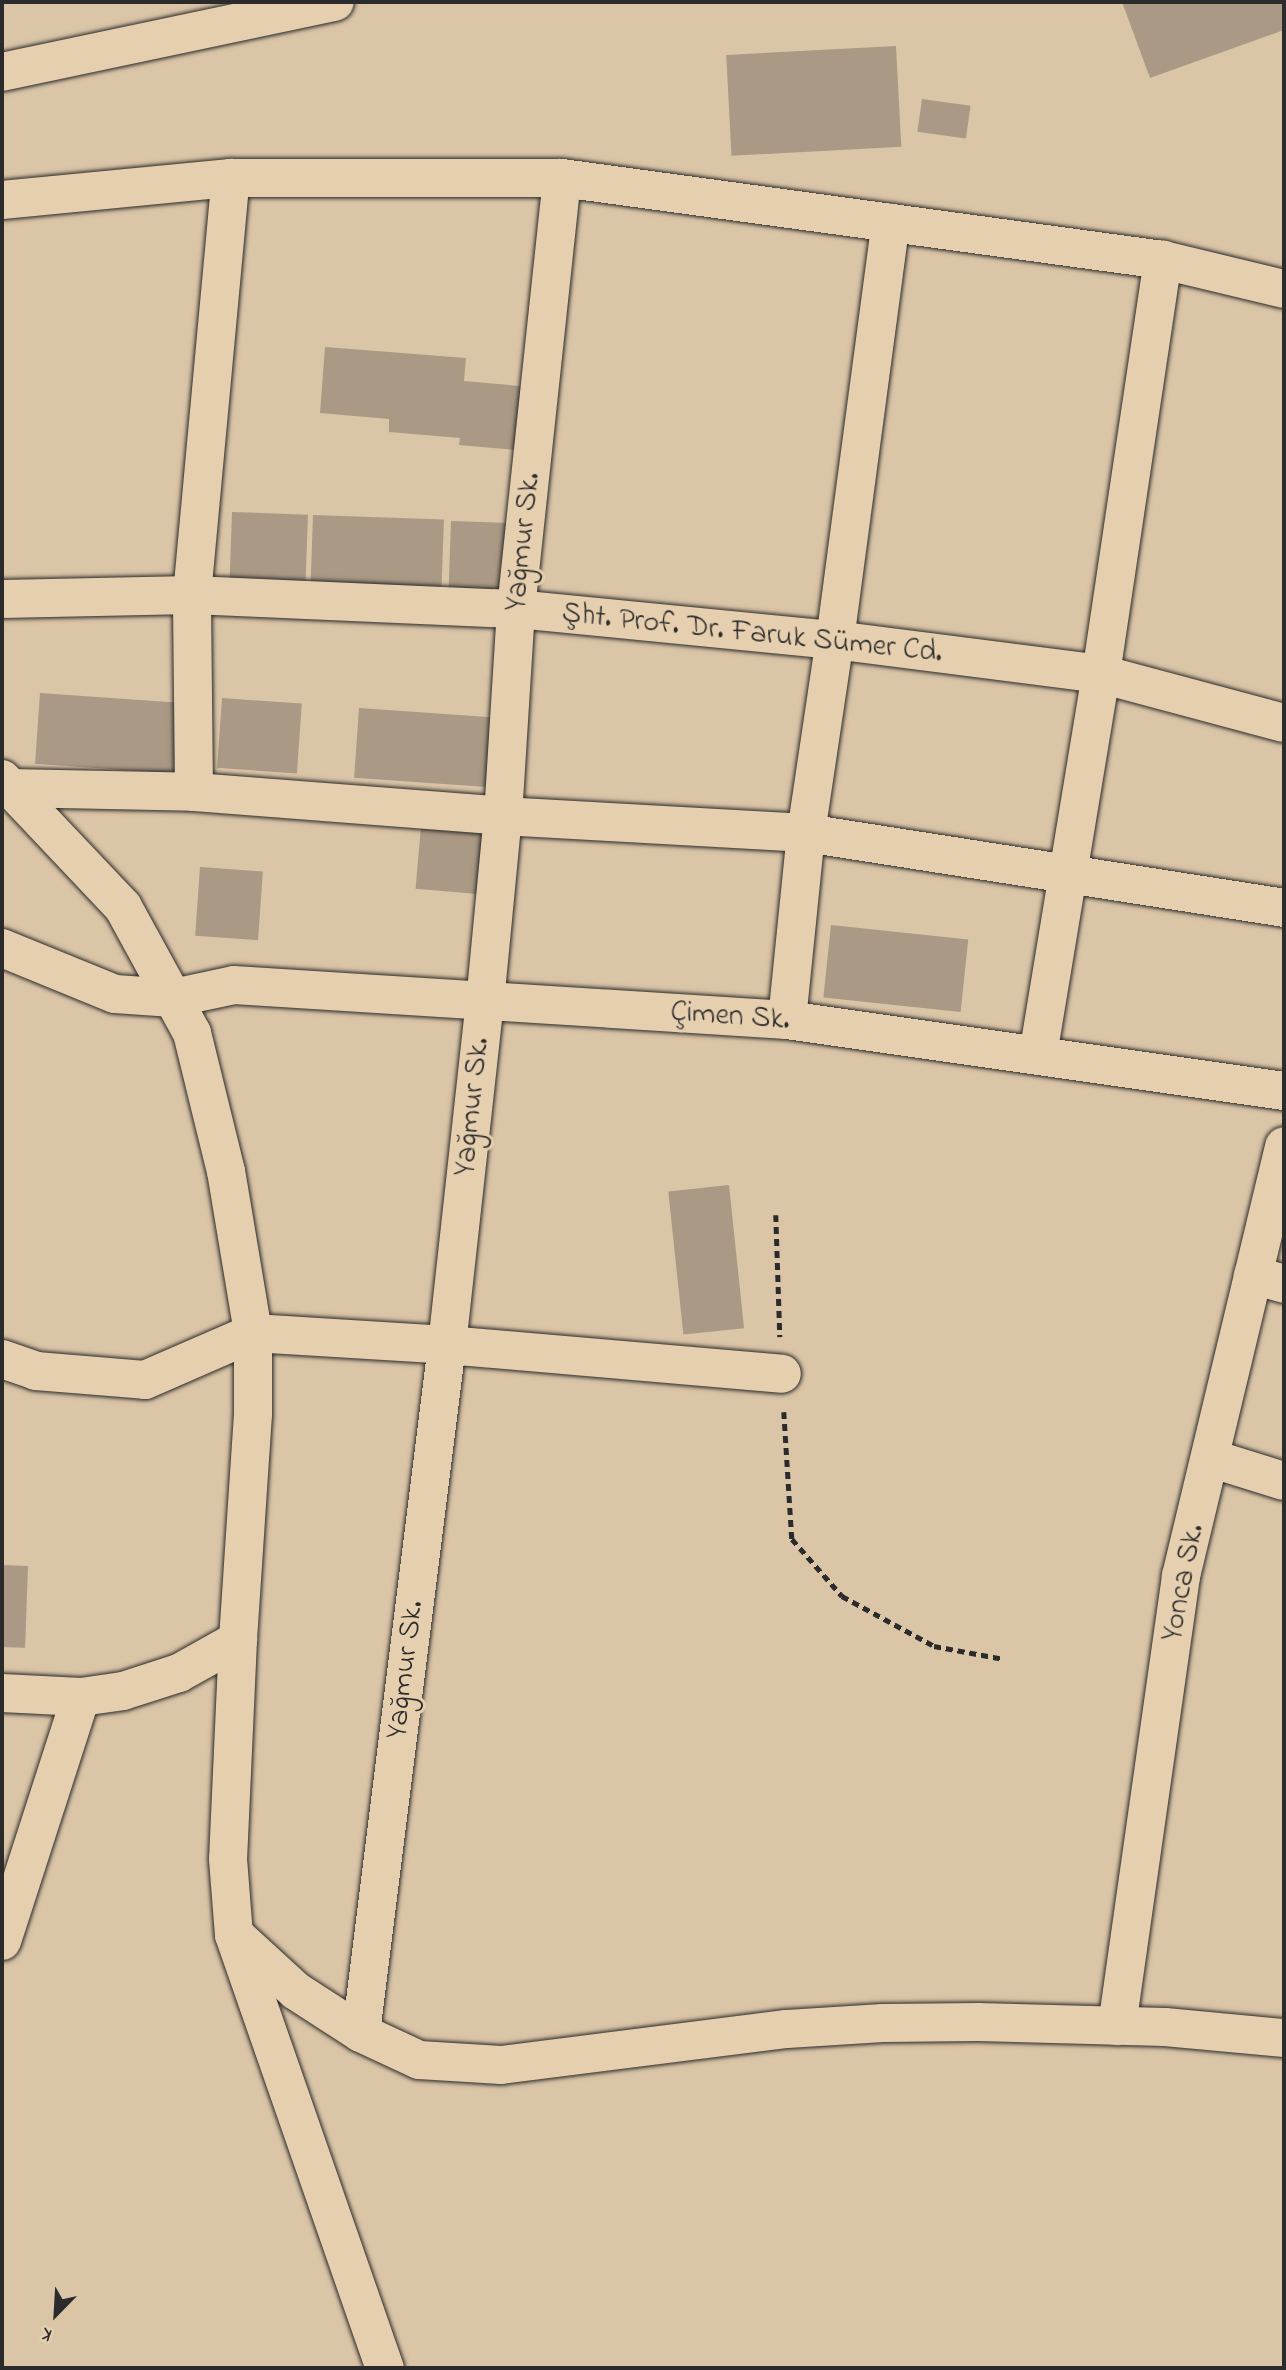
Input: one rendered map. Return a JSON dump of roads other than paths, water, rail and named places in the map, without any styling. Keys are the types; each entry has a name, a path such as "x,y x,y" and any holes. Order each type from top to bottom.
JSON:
{"main road":[{"path":"2,72 335,2"},
{"path":"194,792 192,594 231,178"},
{"path":"2,200 231,178 562,178 1163,260 1284,289"},
{"name":"Yağmur Sk.","path":"361,2033 447,1345 485,1002 503,816 516,609 562,178"},
{"path":"787,1020 806,833 891,223"},
{"path":"1038,1055 1101,674 1163,260"},
{"name":"Şht. Prof. Dr. Faruk Sümer Cd.","path":"2,599 192,594 516,609 835,640 1101,674 1284,723"},
{"path":"6,783 194,792 503,816 806,833 1284,908"},
{"path":"6,783 123,907 192,1033 226,1171 253,1333 253,1414 238,1640 228,1859 234,1935 385,2368"},
{"name":"Çimen Sk.","path":"2,948 115,994 173,998 234,985 787,1020 1284,1091"},
{"name":"Yonca Sk.","path":"1117,2025 1181,1576 1210,1458 1269,1280 1284,1146"},
{"path":"2,1359 36,1371 145,1380 253,1333 447,1345 782,1374"},
{"path":"1210,1458 1284,1481"},
{"path":"2,1693 81,1697 123,1691 179,1673 238,1640"},
{"path":"2,1941 81,1697"},
{"path":"234,1935 296,1991 361,2033 419,2060 501,2065 787,2029 978,2022 1117,2025 1284,2038"}]}
